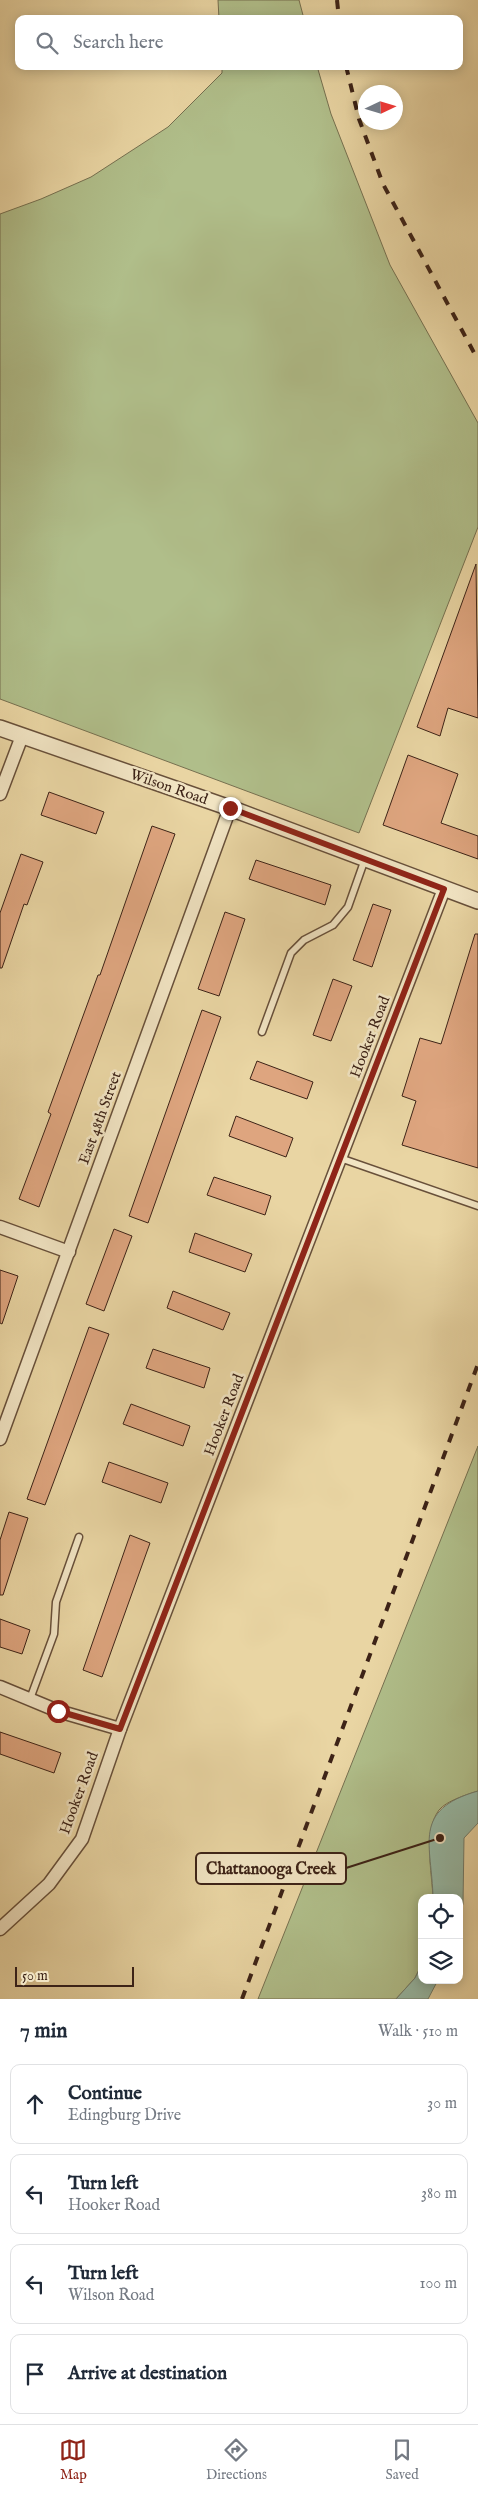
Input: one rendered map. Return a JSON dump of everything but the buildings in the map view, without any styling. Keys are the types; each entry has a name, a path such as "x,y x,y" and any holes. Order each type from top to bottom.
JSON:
{"street":[{"name":"Wilson Road","path":"0,728 230,808 478,901"},
{"path":"0,794 22,736"},
{"name":"East 48th Street","path":"0,1439 230,808"},
{"name":"Hooker Road","path":"0,1929 49,1884 82,1839 120,1729 444,889"},
{"path":"0,1227 69,1252"},
{"path":"0,1687 58,1711 120,1729"}],"lane":[{"path":"262,1032 290,953 304,940 333,925 348,907 365,859"},
{"path":"340,1158 478,1206"},
{"path":"30,1699 54,1634 56,1602 79,1537"}],"green space":[{"path":"218,0 299,0 303,15 219,15"},
{"path":"222,70 318,70 331,114 390,265 478,423 478,527 359,833 0,699 0,214 41,199 91,177 168,127 222,73"},
{"path":"478,1446 478,1791 457,1798 442,1807 434,1819 430,1840 433,1894 418,1894 418,1972 396,1999 258,1999"}],"shaded area":[{"path":"478,1791 478,1823 464,1838 463,1904 463,1894 433,1894 429,1845 430,1831 434,1819 443,1808 457,1799"},
{"path":"418,1972 418,1984 436,1984 428,1999 396,1999"}],"railway":[{"path":"337,0 339,15"},
{"path":"347,70 359,119 383,184 478,360"},
{"path":"242,1999 478,1364"}],"place":[{"name":"Chattanooga Creek","path":"440,1838"}],"route":[{"path":"58,1711 120,1729 444,889 230,808"}]}
